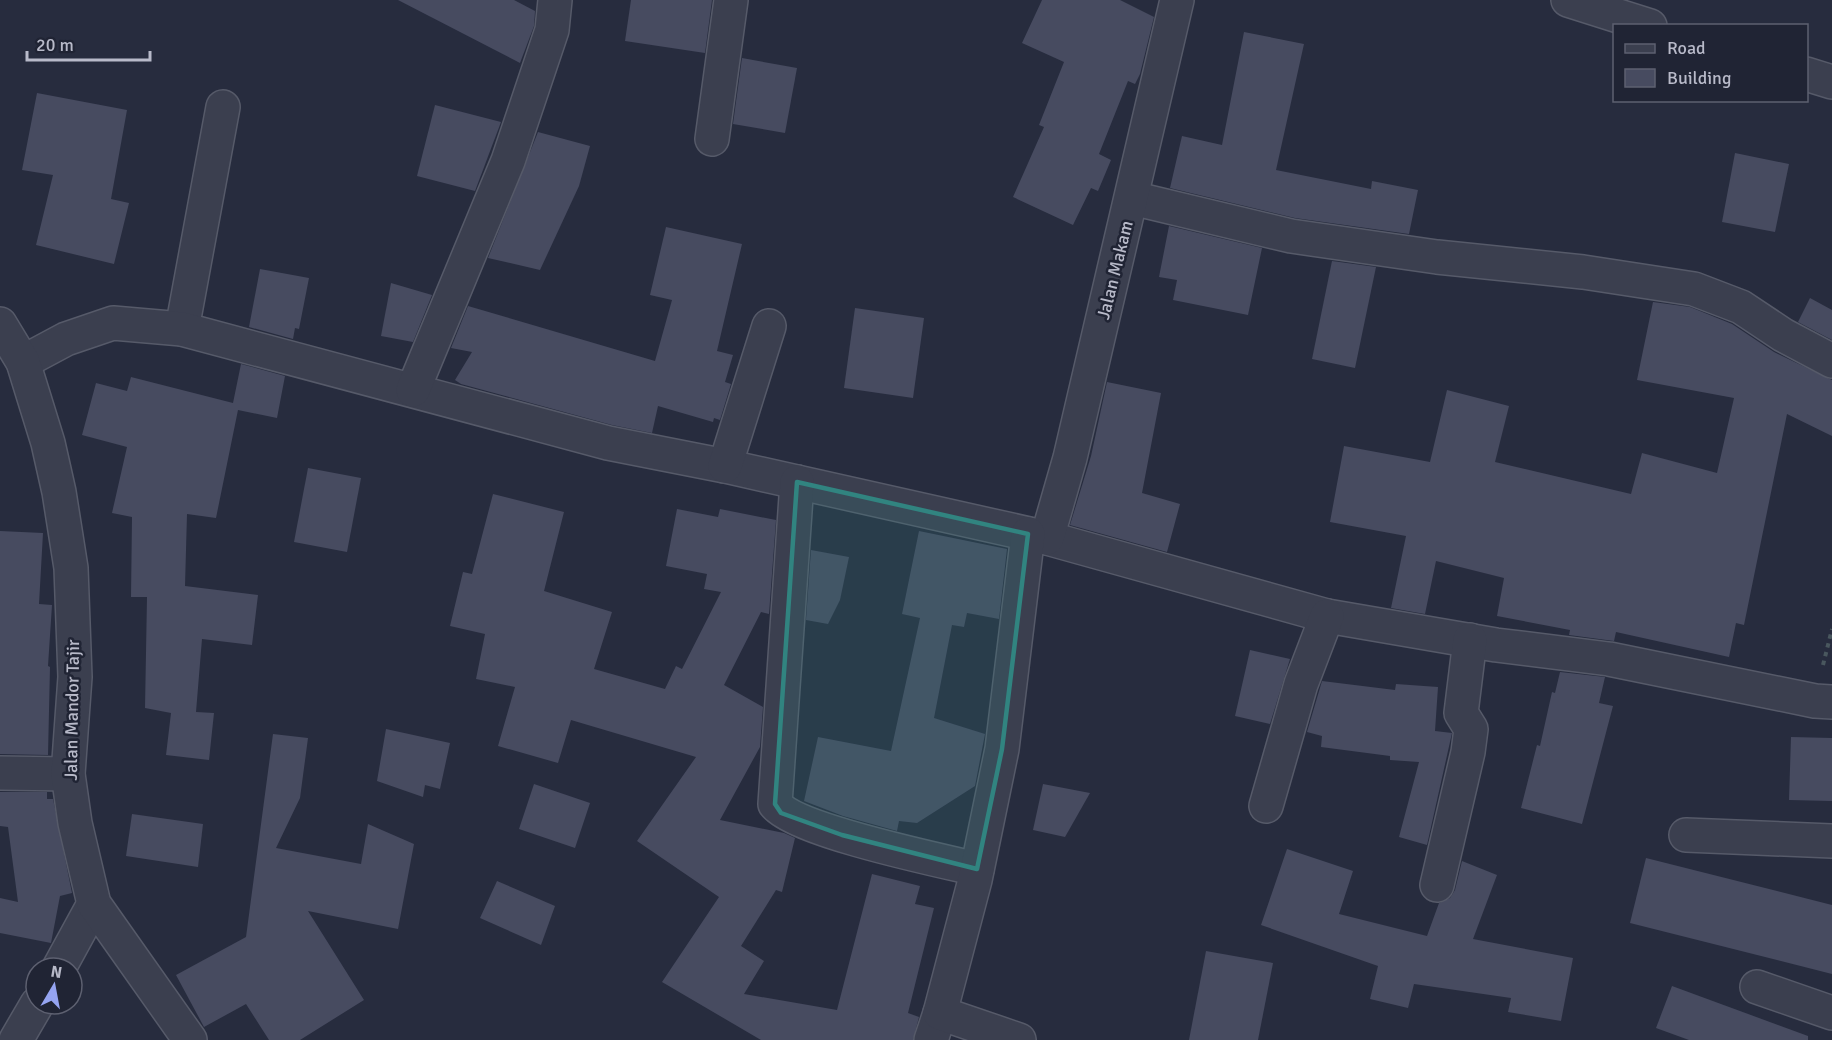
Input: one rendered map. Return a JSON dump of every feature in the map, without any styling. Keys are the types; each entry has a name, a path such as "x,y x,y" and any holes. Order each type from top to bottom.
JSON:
{"street":[{"path":"413,390 508,161 552,30 555,0"},
{"path":"712,139 731,0"},
{"name":"Jalan Makam","path":"935,1027 977,869 1002,749 1038,536 1072,446 1132,198 1176,0"},
{"path":"1568,0 1644,24"},
{"path":"1808,75 1832,82"},
{"path":"182,329 223,107"},
{"path":"1132,198 1291,236 1437,256 1583,272 1694,290 1741,307 1783,335 1832,361"},
{"path":"23,362 66,339 113,323 182,329 608,443 725,466 1038,536 1327,616 1470,640 1609,659 1815,701 1832,702"},
{"name":"Jalan Mandor Tajir","path":"0,324 23,362 48,443 71,568 75,676 68,774 75,823 94,904 190,1040"},
{"path":"725,466 769,326"},
{"path":"797,482 774,804 781,813 842,835 977,869"},
{"path":"1266,806 1301,684 1327,616"},
{"path":"1437,885 1468,752 1471,729 1461,713 1470,640"},
{"path":"0,773 68,774"},
{"path":"1686,835 1832,841"},
{"path":"66,956 94,904"},
{"path":"1757,987 1832,1013"},
{"path":"16,1040 30,1016"},
{"path":"935,1027 1019,1040"}],"highlighted area":[{"path":"797,482 1028,534 1002,749 977,869 842,835 781,813 775,804"}],"building":[{"path":"398,0 514,0 535,11 534,26 520,63"},
{"path":"631,0 712,0 705,53 625,41"},
{"path":"1042,0 1120,0 1154,17 1140,74 1135,84 1128,81 1099,154 1111,160 1098,191 1091,188 1073,225 1013,197 1044,127 1039,125 1064,62 1022,43"},
{"path":"1244,32 1304,44 1276,170 1371,189 1372,181 1418,190 1409,234 1295,218 1170,188 1182,136 1222,145"},
{"path":"742,58 797,68 785,133 733,124"},
{"path":"37,93 127,110 111,199 129,203 114,264 36,245 53,175 22,170"},
{"path":"435,105 501,122 475,191 417,176"},
{"path":"538,132 590,146 579,186 540,270 488,258"},
{"path":"1735,153 1789,164 1775,232 1722,222"},
{"path":"1169,226 1262,248 1248,315 1173,300 1177,280 1159,277"},
{"path":"666,227 742,244 717,351 733,355 725,382 731,384 720,420 714,418 713,422 658,406 652,433 612,425 461,384 455,380 472,352 451,348 468,306 655,361 672,300 650,295"},
{"path":"1332,261 1376,267 1355,368 1312,359"},
{"path":"260,269 309,278 299,329 295,328 293,339 249,327"},
{"path":"391,283 432,295 413,342 381,336"},
{"path":"1810,298 1832,310 1832,340 1798,322"},
{"path":"1653,302 1690,307 1732,324 1774,352 1832,380 1832,436 1787,414 1744,625 1736,623 1729,657 1616,632 1614,641 1569,635 1570,630 1497,616 1504,578 1436,561 1425,614 1391,608 1406,536 1330,522 1344,446 1430,462 1447,390 1509,406 1495,462 1631,494 1642,453 1717,473 1734,398 1637,380"},
{"path":"855,308 924,318 913,398 844,388"},
{"path":"241,364 285,376 277,418 238,410 216,518 187,514 185,586 258,595 252,645 202,639 196,712 214,713 209,760 166,755 171,713 145,708 147,597 131,597 132,517 112,513 127,447 82,435 96,383 127,391 131,377 233,403"},
{"path":"1107,382 1161,393 1142,493 1180,504 1167,552 1070,525 1091,456"},
{"path":"308,468 361,478 347,552 294,542"},
{"path":"493,494 564,512 544,591 612,612 594,669 665,689 676,666 682,669 721,592 704,589 707,574 666,566 677,509 718,517 720,509 776,520 769,614 761,612 724,685 763,707 760,747 720,820 784,833 795,838 782,892 776,890 741,946 764,961 744,994 837,1010 872,874 920,886 915,904 934,908 908,1013 919,1017 913,1040 761,1040 662,982 719,897 637,841 696,757 571,720 558,763 498,746 515,687 476,679 485,634 450,626 463,572 472,574"},
{"path":"0,531 43,533 39,604 52,605 48,666 50,667 48,755 0,754"},
{"path":"919,531 1007,549 999,619 967,613 964,627 952,625 934,718 985,734 975,786 917,823 899,821 897,831 843,816 804,801 818,737 891,751 920,618 902,614"},
{"path":"811,550 849,557 840,600 828,624 806,620"},
{"path":"1250,650 1290,659 1270,724 1235,716"},
{"path":"1560,672 1605,677 1599,703 1613,706 1582,824 1521,808 1537,745 1540,746 1552,692 1555,693"},
{"path":"1322,681 1395,690 1396,684 1438,687 1435,731 1452,733 1427,845 1399,837 1419,762 1390,760 1390,756 1321,747 1322,736 1307,732"},
{"path":"386,729 450,743 440,789 425,785 423,797 377,781"},
{"path":"273,734 308,738 300,798 276,848 361,864 368,824 414,844 398,929 308,911 364,1000 300,1040 269,1040 246,1004 204,1027 176,975 246,937"},
{"path":"1791,737 1832,738 1832,801 1789,800"},
{"path":"534,784 590,803 575,848 519,829"},
{"path":"1043,784 1090,793 1065,837 1033,830"},
{"path":"0,792 47,792 47,799 53,799 72,893 60,896 51,943 0,933 0,898 18,902 8,827 0,826"},
{"path":"132,814 203,824 198,867 126,856"},
{"path":"1287,849 1353,871 1339,914 1427,936 1439,903 1450,898 1455,890 1462,861 1497,875 1473,939 1573,958 1561,1021 1508,1012 1511,998 1414,984 1408,1008 1370,999 1378,966 1261,925"},
{"path":"1646,858 1832,905 1832,974 1630,923"},
{"path":"497,881 555,906 541,945 480,918"},
{"path":"1206,951 1273,963 1258,1040 1189,1040"},
{"path":"1672,986 1808,1036 1808,1040 1689,1040 1656,1028"}]}
